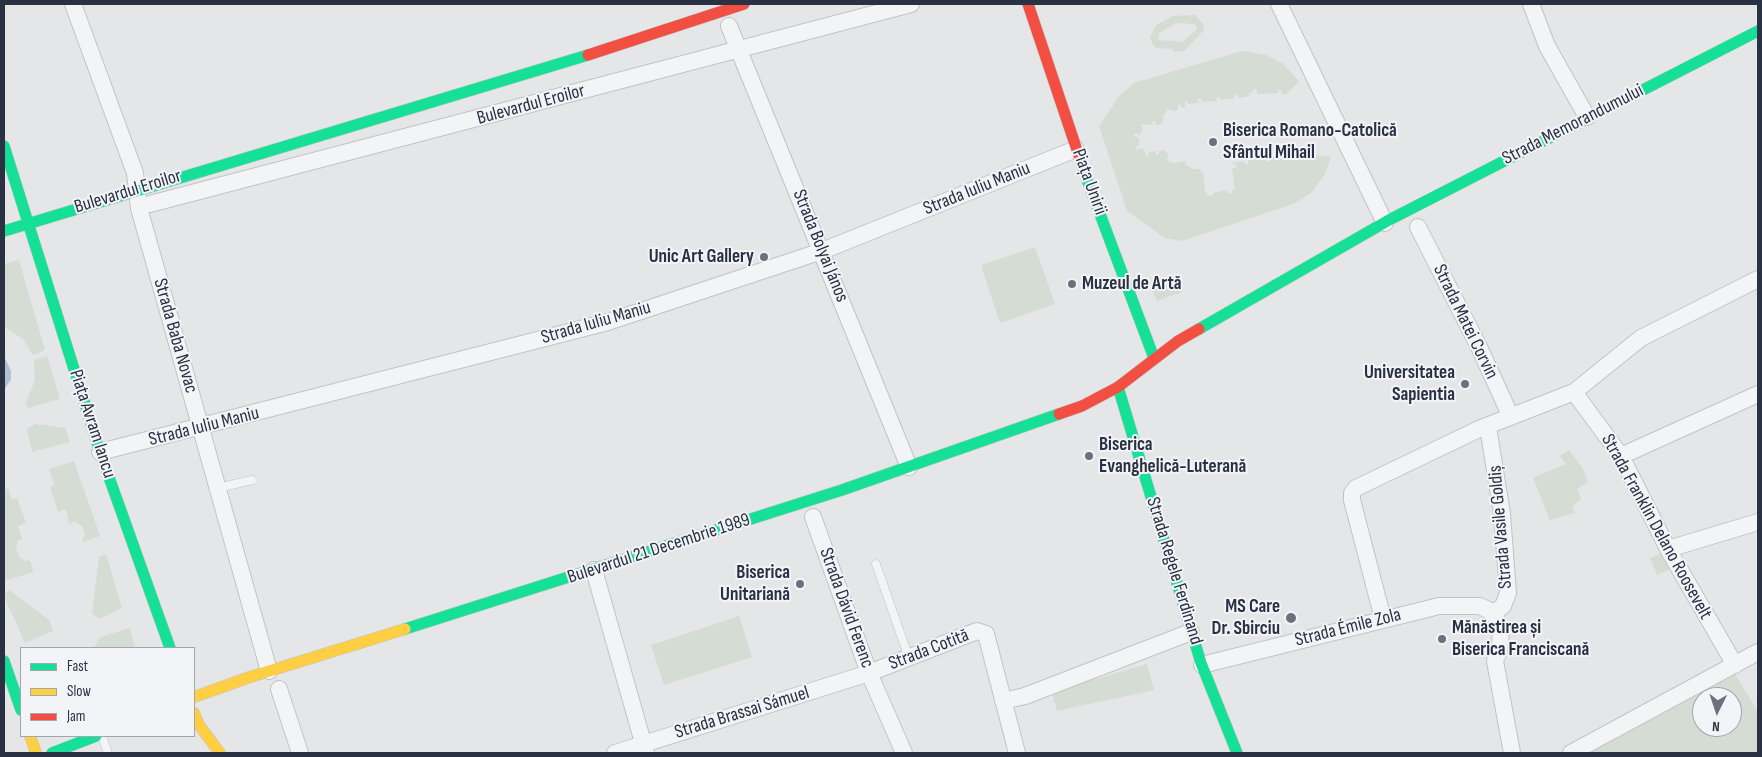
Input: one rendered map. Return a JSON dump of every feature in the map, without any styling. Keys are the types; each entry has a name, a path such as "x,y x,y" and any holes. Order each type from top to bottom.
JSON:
{"main road":[{"name":"Bulevardul Eroilor","path":"28,223 618,46 705,10 744,4"},
{"name":"Piața Unirii","path":"1028,4 1076,149 1154,358"},
{"name":"Strada Memorandumului","path":"1387,222 1587,117 1758,31"},
{"name":"Piața Avram Iancu","path":"4,146 100,452 170,647"},
{"path":"1118,387 1178,341 1387,222"},
{"path":"4,231 28,223"},
{"name":"Bulevardul 21 Decembrie 1989","path":"195,697 269,671 594,570 909,467 1082,406 1118,387"},
{"name":"Strada Regele Ferdinand","path":"1118,387 1191,632 1237,753"},
{"path":"4,660 20,707"},
{"path":"195,715 199,725 220,753"},
{"path":"30,737 36,753"},
{"path":"52,753 93,737"}],"street":[{"name":"Strada Baba Novac","path":"73,4 135,173 136,190 269,671"},
{"name":"Bulevardul Eroilor","path":"150,204 911,4"},
{"path":"1279,4 1387,222"},
{"path":"1531,4 1547,46 1587,117"},
{"name":"Strada Bolyai János","path":"729,26 909,467"},
{"name":"Strada Iuliu Maniu","path":"100,452 201,428 608,322 671,296 822,251 1076,149"},
{"name":"Strada Matei Corvin","path":"1418,227 1479,347 1510,417"},
{"path":"1383,619 1352,493 1356,488 1510,417 1574,392 1641,338 1758,279"},
{"name":"Strada Franklin Delano Roosevelt","path":"1574,392 1621,456 1668,548 1735,665"},
{"path":"1621,456 1758,394"},
{"name":"Strada Vasile Goldiș","path":"1488,427 1502,514 1508,593 1503,606 1494,613 1501,632 1497,656 1512,753"},
{"name":"Strada Dávid Ferenc","path":"813,517 869,673 904,753"},
{"path":"1668,548 1758,522"},
{"path":"594,570 646,748"},
{"name":"Strada Émile Zola","path":"1202,665 1439,606 1480,606 1494,613"},
{"name":"Strada Cotită","path":"869,673 977,631 982,631 986,634 1017,753"},
{"path":"1002,701 1025,696 1191,632"},
{"path":"1571,753 1758,652"},
{"name":"Strada Brassai Sámuel","path":"615,753 646,748 869,673"},
{"path":"279,689 300,753"}],"lane":[{"path":"218,488 252,480"},
{"path":"876,564 909,658"},
{"path":"102,737 108,753"}],"shaded area":[{"path":"1195,15 1203,24 1204,30 1184,51 1174,52 1172,49 1156,48 1150,37 1156,25 1173,16","holes":["1176,23 1195,24 1197,29 1182,42 1158,40 1159,33"]},
{"path":"1242,51 1266,55 1282,63 1299,81 1287,94 1282,94 1281,90 1278,90 1278,93 1257,94 1257,89 1254,89 1253,92 1249,93 1250,96 1238,98 1238,95 1235,95 1235,98 1221,100 1220,97 1217,97 1217,101 1202,102 1201,99 1198,99 1198,103 1188,104 1188,102 1185,102 1185,107 1182,108 1181,105 1178,105 1178,110 1172,111 1170,109 1167,110 1164,116 1161,115 1164,118 1162,124 1156,125 1155,121 1152,121 1153,125 1141,124 1143,129 1140,135 1135,133 1133,136 1139,138 1137,150 1141,148 1146,152 1145,156 1148,157 1149,152 1156,151 1156,155 1159,154 1159,151 1164,150 1169,155 1168,161 1174,163 1185,161 1186,165 1193,169 1200,169 1203,172 1205,191 1209,196 1213,195 1213,193 1227,190 1228,194 1232,193 1232,190 1235,189 1232,168 1236,168 1236,165 1232,163 1244,161 1245,164 1248,164 1248,160 1266,158 1266,161 1270,161 1270,157 1284,156 1285,160 1288,160 1289,156 1293,155 1293,152 1331,157 1325,174 1311,193 1293,204 1182,241 1165,238 1127,211 1099,126 1120,95 1134,83"},
{"path":"1035,247 1055,304 1000,323 981,265"},
{"path":"19,260 45,350 33,355 23,339 4,327 4,264"},
{"path":"1179,285 1182,292 1157,301 1152,290 1163,286 1165,290"},
{"path":"47,356 60,399 28,408 26,402 35,380 34,360"},
{"path":"35,424 65,428 70,442 32,452 27,429"},
{"path":"1569,450 1583,469 1588,482 1577,489 1581,499 1572,506 1575,513 1550,520 1533,478 1566,464 1560,456"},
{"path":"74,461 100,536 82,542 85,534 82,526 75,521 69,524 66,509 58,512 50,487 55,485 49,469"},
{"path":"8,488 12,500 17,498 26,523 18,526 22,539 18,540 16,548 19,557 25,561 30,560 33,572 4,581 4,490"},
{"path":"1665,552 1673,568 1657,575 1650,558"},
{"path":"106,554 122,608 99,619 92,613 99,557"},
{"path":"9,590 49,620 53,631 25,643 4,596"},
{"path":"739,616 752,657 664,685 651,645"},
{"path":"130,628 135,647 95,647 100,637"},
{"path":"1147,664 1154,690 1057,711 1052,692"},
{"path":"1732,669 1758,712 1758,753 1574,753 1692,690 1692,737 1742,737 1742,687 1698,687"}],"water":[{"path":"4,356 11,371 11,379 4,390"}],"traffic: fast":[{"path":"1199,329 1389,220 1758,31"},
{"path":"4,231 588,55"},
{"path":"4,146 100,452 170,647"},
{"path":"1085,174 1154,358"},
{"path":"1118,387 1201,663 1237,753"},
{"path":"405,629 842,490 1059,414"},
{"path":"4,661 20,707"},
{"path":"52,753 93,737"}],"traffic: slow":[{"path":"195,697 250,677 405,629"},
{"path":"195,715 199,725 220,753"},
{"path":"30,737 36,753"}],"traffic: jam":[{"path":"588,55 744,4"},
{"path":"1028,4 1085,174"},
{"path":"1059,414 1082,406 1118,387 1178,341 1199,329"}],"place":[{"name":"Biserica Romano-Catolică Sfântul Mihail","path":"1213,142"},
{"name":"Unic Art Gallery","path":"764,257"},
{"name":"Muzeul de Artă","path":"1072,284"},
{"name":"Universitatea Sapientia","path":"1465,384"},
{"name":"Biserica Evanghelică-Luterană","path":"1089,456"},
{"name":"Biserica Unitariană","path":"800,584"},
{"name":"MS Care Dr. Sbirciu","path":"1291,618"},
{"name":"Mănăstirea și Biserica Franciscană","path":"1442,639"}]}
